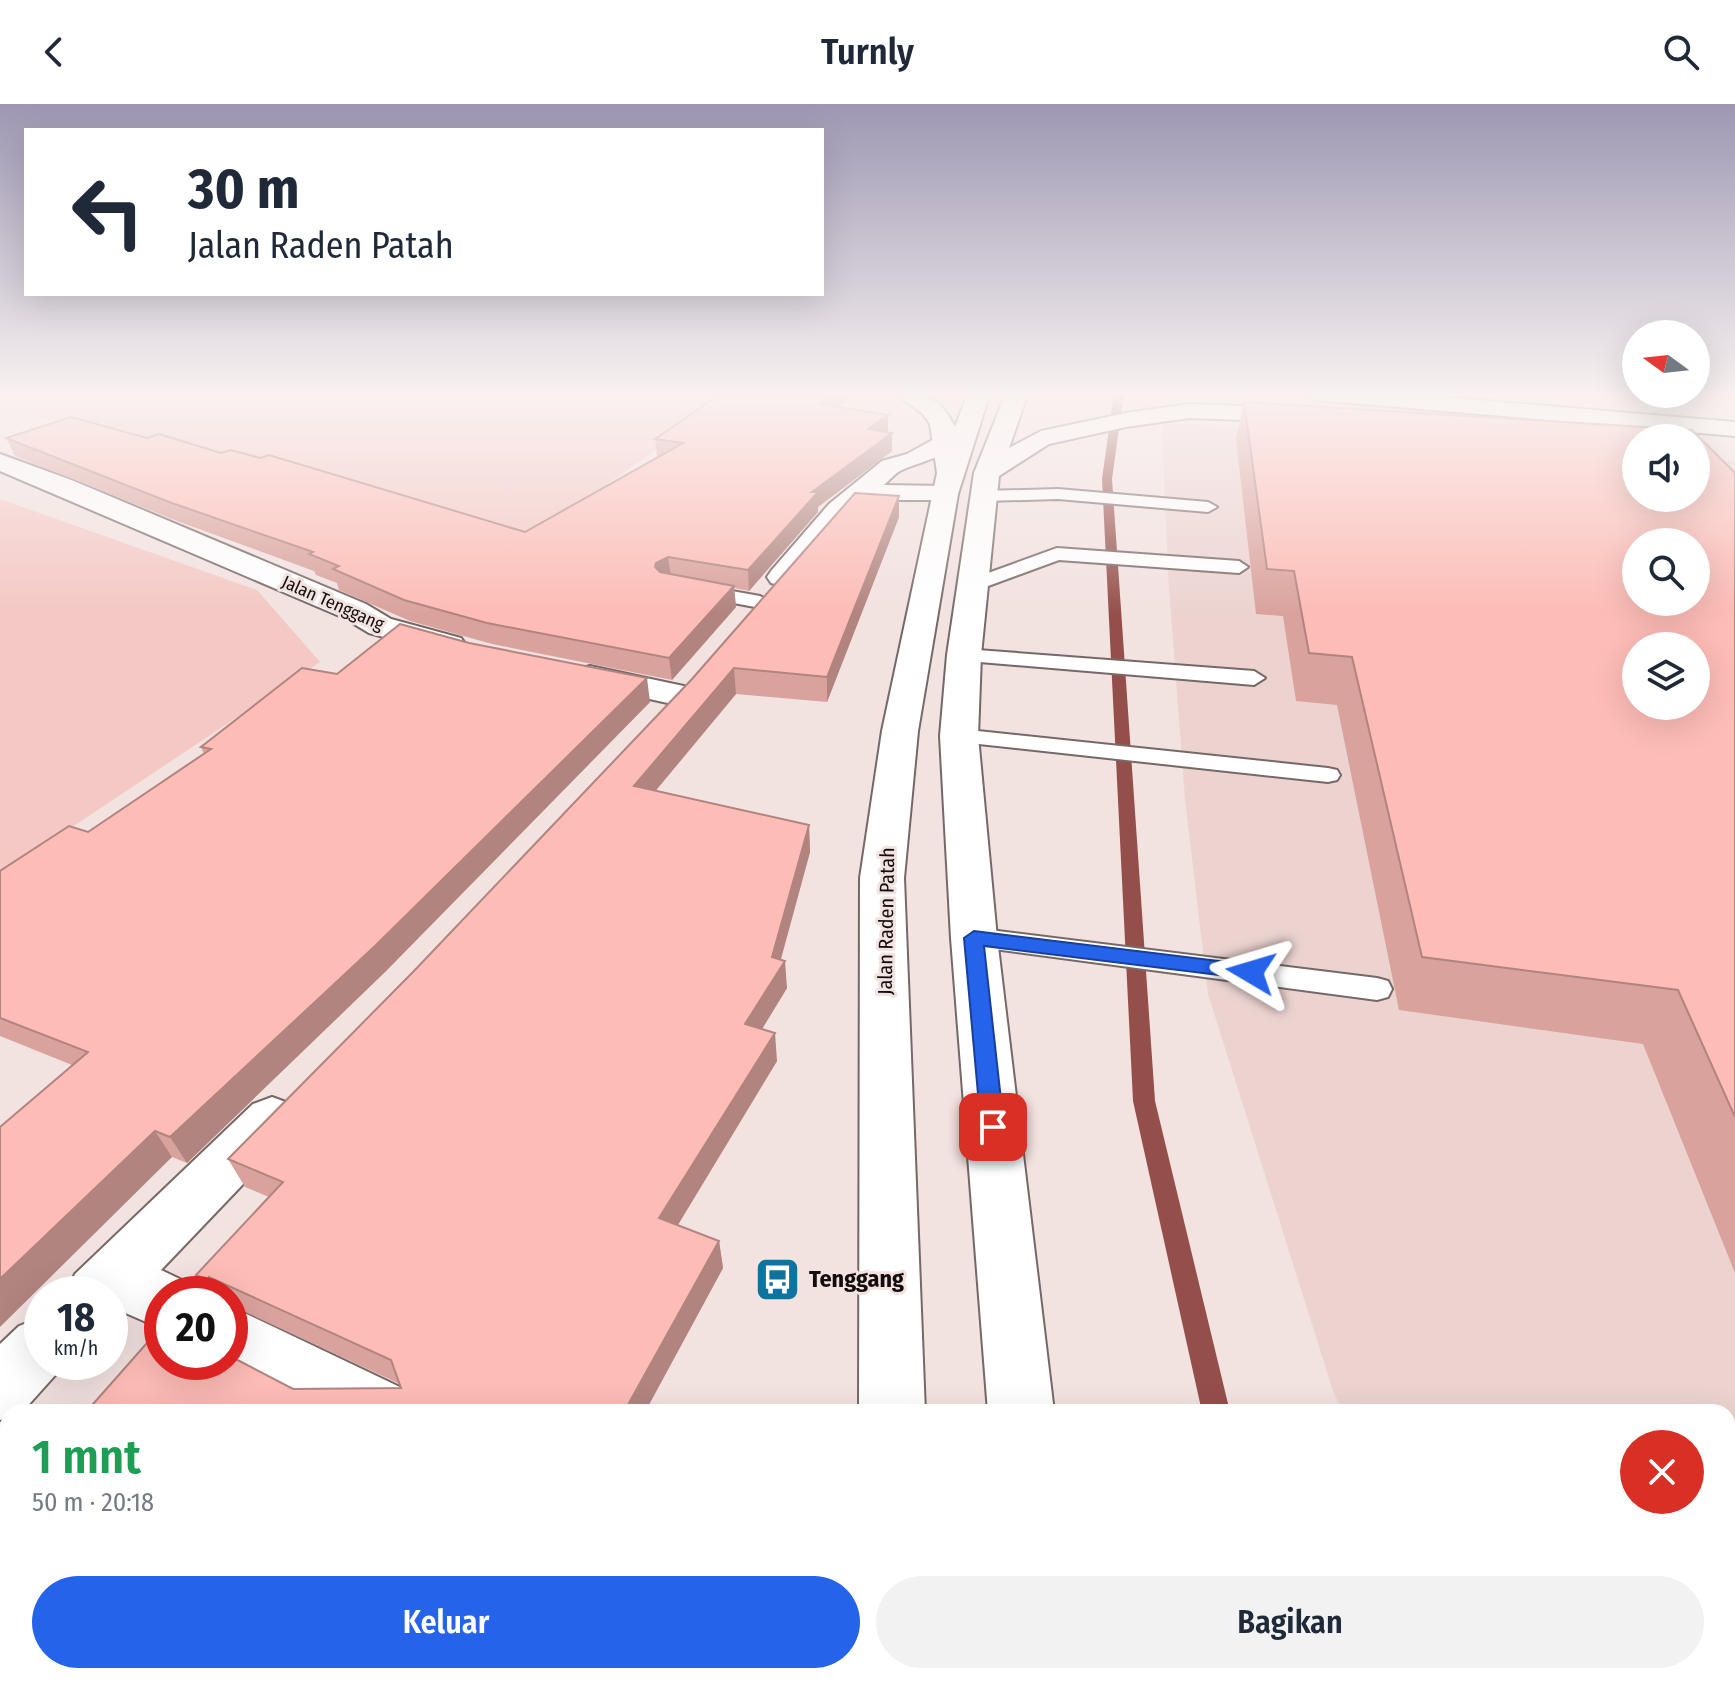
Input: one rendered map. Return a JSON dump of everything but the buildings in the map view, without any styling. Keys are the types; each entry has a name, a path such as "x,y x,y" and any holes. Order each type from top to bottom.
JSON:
{"main road":[{"name":"Jalan Tenggang","path":"12,467 355,611 380,626 472,652"},
{"path":"649,729 839,510 890,467"},
{"path":"959,467 967,484"},
{"name":"Jalan Raden Patah","path":"892,1404 882,878 900,731 969,467"},
{"name":"Jalan Raden Patah","path":"976,467 967,484 973,585 964,655 959,736 974,938 1020,1404"},
{"path":"859,492 967,484 995,467"},
{"path":"560,669 681,695"},
{"path":"128,1288 304,1087"},
{"path":"248,1345 364,1404"},
{"path":"0,1388 24,1365"}],"lane":[{"path":"967,484 1208,507"},
{"path":"973,585 1057,554 1239,567"},
{"path":"685,589 760,602"},
{"path":"964,655 1254,678"},
{"path":"959,736 1328,775"},
{"path":"974,938 1377,989"}],"shaded area":[{"path":"298,467 632,467 517,547 440,506"},
{"path":"1164,467 1622,467 1622,512 1710,512 1710,467 1735,467 1735,1404 1340,1404 1208,994 1185,799 1168,574"},
{"path":"0,499 257,590 320,662 0,875"}],"waterway":[{"path":"1109,467 1144,1101 1214,1404"}],"place":[{"name":"Tenggang","path":"778,1279"}],"route":[{"path":"993,1127 974,938 1251,972"}]}
